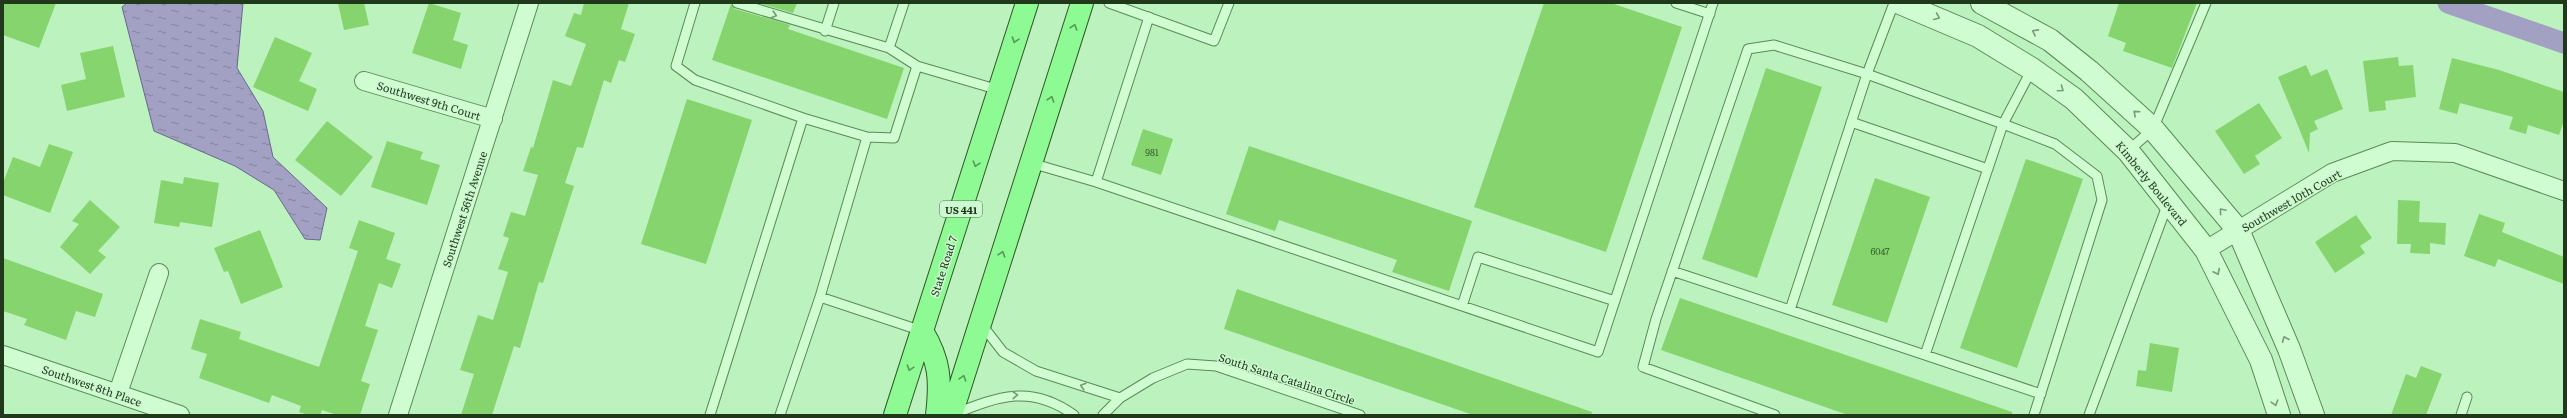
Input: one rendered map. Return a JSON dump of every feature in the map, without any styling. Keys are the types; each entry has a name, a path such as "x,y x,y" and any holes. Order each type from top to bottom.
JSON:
{"main road":[{"name":"State Road 7","path":"895,415 1027,3"},
{"path":"951,415 1082,3"},
{"path":"922,331 934,350 941,382 937,415"}],"street":[{"name":"Southwest 56th Avenue","path":"398,415 530,3"},
{"name":"Kimberly Boulevard","path":"1900,3 1978,36 2032,69 2074,99 2128,151 2206,250 2261,360 2279,415"},
{"path":"1982,3 2050,40 2153,129 2238,230 2296,368 2313,415"},
{"name":"Southwest 9th Court","path":"364,80 493,119"},
{"name":"Southwest 10th Court","path":"2206,250 2332,173 2392,151 2455,154 2564,191"},
{"path":"118,393 159,274"},
{"name":"Southwest 8th Place","path":"3,355 180,415"},
{"path":"2266,377 2296,368"}],"lane":[{"path":"695,3 676,66 695,80 803,118 867,137 894,138 917,66"},
{"path":"737,3 825,31 889,48 917,66 1000,90"},
{"path":"825,31 834,3"},
{"path":"889,48 904,3"},
{"path":"1109,3 1214,41 1229,3"},
{"path":"1676,3 1710,14"},
{"path":"1031,163 1096,182 1598,352 1713,3"},
{"path":"1790,310 1866,74 1894,3"},
{"path":"2128,151 2153,129 2206,3"},
{"path":"1096,182 1149,17"},
{"path":"1775,415 1642,367 1672,271 1748,49 1774,45 1866,74 2055,144 2097,176 2102,200 2034,415"},
{"path":"1925,355 2003,124 2032,69"},
{"path":"710,415 803,118"},
{"path":"1851,122 1988,169"},
{"path":"780,415 820,297 867,137"},
{"path":"2088,415 2168,201"},
{"path":"1462,306 1478,257 1615,301"},
{"path":"1672,271 2041,394"},
{"path":"820,297 922,331"},
{"path":"980,322 1003,352 1036,371 1120,398"},
{"name":"South Santa Catalina Circle","path":"1103,415 1120,398 1153,378 1187,364 1216,366 1360,415"},
{"path":"951,415 991,399 1015,394 1040,398 1065,408 1074,415"},
{"path":"2461,415 2467,398"}],"water":[{"path":"127,3 243,3 237,68 263,111 273,157 327,208 320,240 305,239 274,190 235,166 154,131 122,7"}],"building":[{"path":"3,3 56,3 39,48 3,35"},
{"path":"338,3 364,3 369,25 344,30"},
{"path":"429,3 461,13 453,40 468,45 461,69 412,53"},
{"path":"584,3 629,3 621,29 635,34 625,62 619,60 611,83 604,80 583,148 577,147 565,183 574,186 543,283 539,282 520,348 514,346 492,415 461,415 474,374 460,370 478,315 493,320 508,272 498,269 509,238 503,236 511,212 525,216 538,175 523,171 531,147 533,148 553,80 571,86 586,44 565,36 574,13 581,15"},
{"path":"758,3 797,3 793,13"},
{"path":"1544,3 1611,3 1682,27 1606,252 1474,207"},
{"path":"2119,3 2197,3 2172,68 2123,51 2126,43 2108,36"},
{"path":"731,4 735,9 790,25 788,29 904,68 887,119 712,60"},
{"path":"275,37 312,53 299,81 317,89 308,111 253,87"},
{"path":"113,46 125,97 67,111 61,85 86,79 80,53"},
{"path":"2398,57 2399,66 2413,65 2416,97 2385,101 2386,110 2369,112 2363,61"},
{"path":"2452,58 2499,70 2564,92 2564,121 2559,135 2528,125 2526,134 2509,129 2513,117 2460,103 2457,114 2439,109"},
{"path":"2306,65 2311,76 2327,69 2343,109 2314,121 2318,129 2310,133 2309,153 2278,77"},
{"path":"1766,68 1822,87 1757,278 1702,259"},
{"path":"687,99 752,120 706,264 641,244"},
{"path":"2259,103 2282,138 2255,156 2260,164 2244,174 2215,131"},
{"path":"327,121 373,157 341,196 295,160"},
{"path":"1143,129 1173,139 1161,175 1131,165"},
{"path":"387,141 423,152 420,159 440,165 427,205 371,187"},
{"path":"49,144 73,152 50,213 3,195 3,183 13,157 40,167"},
{"path":"1249,146 1472,221 1449,291 1392,272 1397,260 1279,220 1275,231 1226,214"},
{"path":"2026,159 2083,179 2017,368 1960,348"},
{"path":"184,177 219,183 212,227 180,222 179,227 154,223 161,180 183,184"},
{"path":"1875,178 1930,197 1887,323 1832,305"},
{"path":"90,200 120,227 98,251 106,257 90,274 60,247 79,224 72,221"},
{"path":"2398,200 2420,201 2419,222 2446,223 2445,245 2430,243 2430,254 2410,253 2411,244 2397,244"},
{"path":"2479,214 2505,223 2502,232 2564,257 2564,284 2498,259 2495,267 2464,256"},
{"path":"2356,215 2372,238 2360,246 2365,253 2335,273 2315,242"},
{"path":"359,220 395,233 386,259 401,264 392,288 379,283 365,326 378,330 361,381 370,384 360,415 337,415 322,410 320,415 308,415 299,412 301,406 272,395 269,403 199,378 207,354 191,349 200,319 241,332 239,339 319,367 358,251 349,248"},
{"path":"260,230 283,287 241,304 228,271 224,272 214,248"},
{"path":"3,258 103,294 95,317 76,311 66,340 24,325 27,319 3,311"},
{"path":"1237,289 1592,412 1591,415 1473,415 1224,329"},
{"path":"1680,298 2012,412 2012,415 1848,415 1661,350"},
{"path":"2150,343 2179,348 2172,392 2136,386 2138,370 2146,371"},
{"path":"2421,366 2442,374 2426,415 2391,415 2406,374 2416,378"}],"waterway":[{"path":"2448,3 2564,43"}]}
